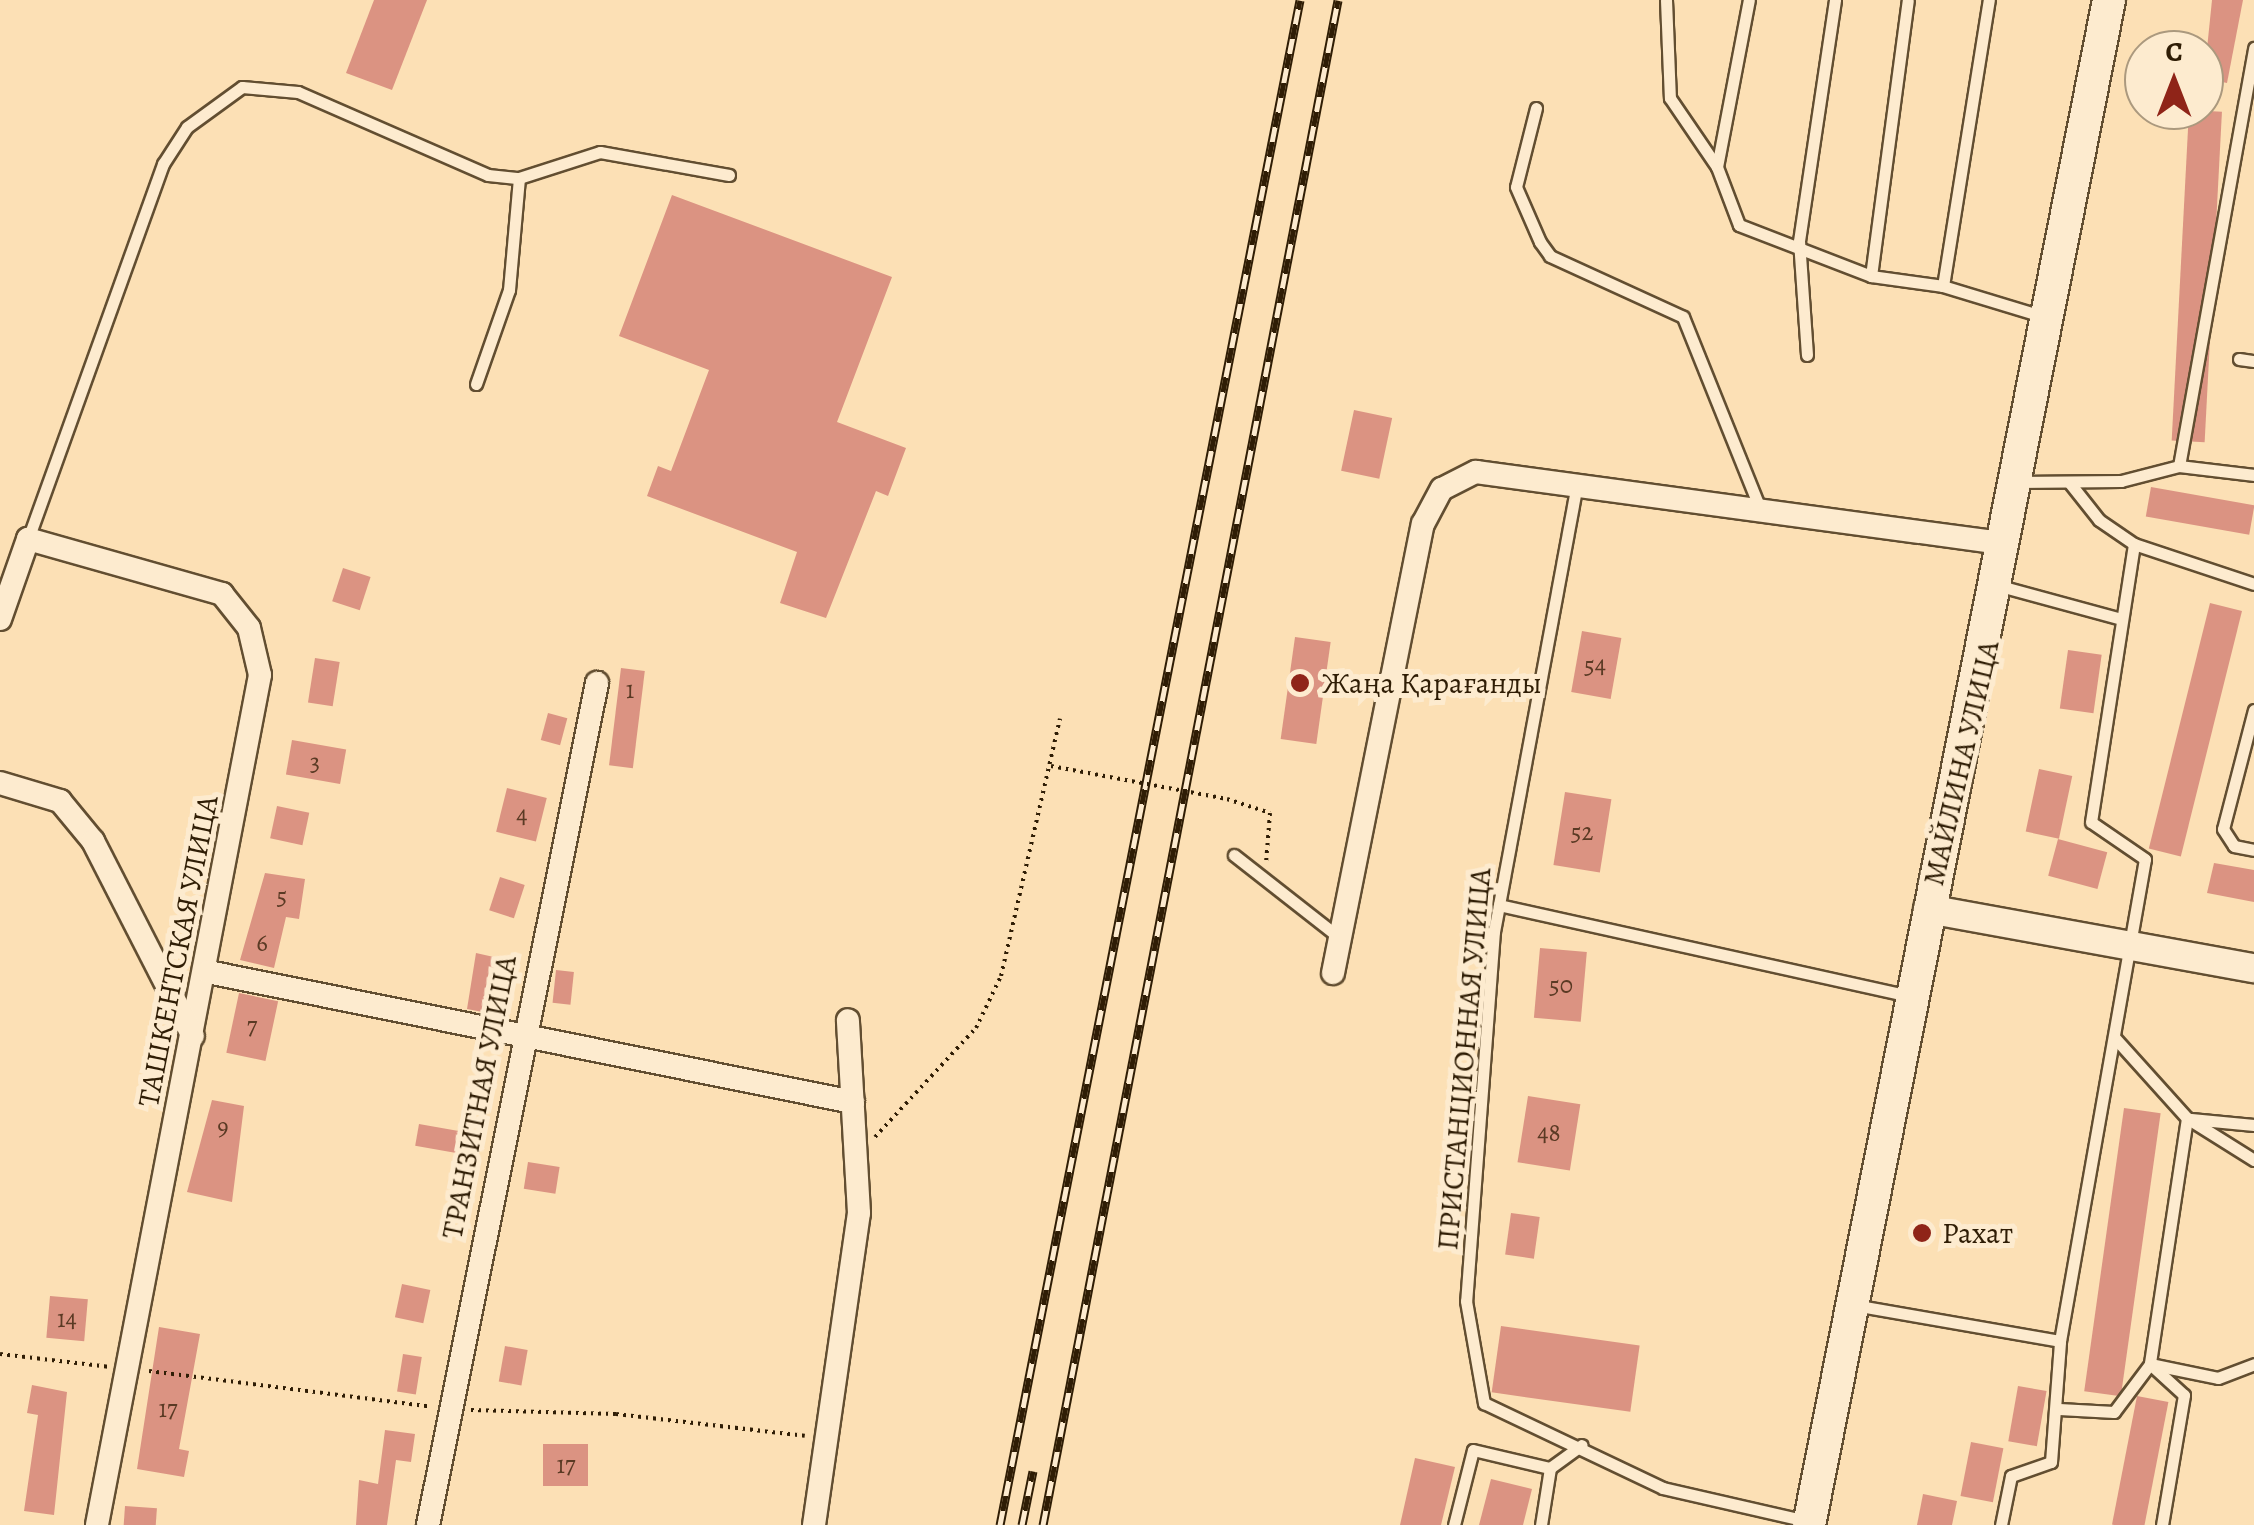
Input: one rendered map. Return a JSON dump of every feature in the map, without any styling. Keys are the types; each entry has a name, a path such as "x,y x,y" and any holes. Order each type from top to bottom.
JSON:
{"main road":[{"name":"МАЙЛИНА УЛИЦА","path":"1809,1523 1928,909 2000,586 2001,543 2108,0"}],"street":[{"path":"1334,973 1424,524 1442,489 1476,472 2001,543"},
{"path":"0,619 28,539"},
{"name":"ТАШКЕНТСКАЯ УЛИЦА","path":"28,539 222,594 249,628 260,676 208,972 96,1525"},
{"name":"ТРАНЗИТНАЯ УЛИЦА","path":"428,1525 520,1036 596,682"},
{"path":"0,782 60,802 93,841 193,1036"},
{"path":"1928,909 2254,968"},
{"path":"208,972 852,1102"},
{"path":"814,1525 859,1213 848,1020"}],"lane":[{"path":"1666,0 1670,98 1717,167 1739,226 1800,242 1871,276 1943,286 2045,318"},
{"path":"1717,167 1750,0"},
{"path":"1807,356 1800,242 1835,0"},
{"path":"1871,276 1908,0"},
{"path":"1943,286 1989,0"},
{"path":"2178,466 2254,48"},
{"path":"28,539 163,164 212,104 271,84 488,175 518,178 600,152 729,176"},
{"path":"1536,108 1516,188 1540,242 1550,256 1683,316 1760,509"},
{"path":"476,384 509,290 518,178"},
{"path":"2239,359 2254,361"},
{"path":"2014,482 2069,482 2178,466 2254,475"},
{"path":"2069,482 2099,520 2134,544 2254,584"},
{"name":"ПРИСТАНЦИОННАЯ УЛИЦА","path":"1577,484 1498,905 1466,1301 1484,1403 1582,1446"},
{"path":"2001,1525 2011,1476 2051,1462 2060,1409 2060,1341 2114,1037 2134,948 2146,859 2091,822 2118,618 2134,544"},
{"path":"2000,586 2118,618"},
{"path":"2254,710 2223,829 2234,846 2254,850"},
{"path":"1234,855 1266,886 1340,938"},
{"path":"1498,905 1912,997"},
{"path":"2114,1037 2187,1118 2254,1160"},
{"path":"2187,1118 2254,1125"},
{"path":"2060,1409 2114,1412 2150,1364 2187,1118"},
{"path":"1854,1305 2060,1341"},
{"path":"2150,1364 2218,1378 2254,1364"},
{"path":"2150,1364 2184,1394 2162,1525"},
{"path":"1540,1525 1550,1468 1582,1446 1663,1488 1809,1523"},
{"path":"1454,1525 1473,1450 1550,1468"}],"path":[{"path":"856,1157 976,1028 1002,976 1060,719"},
{"path":"1051,766 1227,799 1270,812 1266,886"},
{"path":"0,1354 449,1410 616,1414 826,1439"}],"building":[{"path":"374,0 427,0 392,90 346,73"},
{"path":"2212,0 2243,0 2227,83 2224,30 2209,30"},
{"path":"2188,130 2221,130 2205,442 2172,441"},
{"path":"672,195 892,277 837,422 906,448 888,496 876,491 826,618 780,603 797,552 647,496 658,466 671,471 709,370 619,336"},
{"path":"1354,410 1392,418 1379,479 1341,471"},
{"path":"2151,487 2254,505 2249,535 2146,517"},
{"path":"343,568 371,577 360,610 332,601"},
{"path":"2210,603 2242,611 2181,856 2149,848"},
{"path":"1582,631 1621,638 1611,699 1571,692"},
{"path":"1295,637 1331,642 1316,744 1281,739"},
{"path":"2068,650 2102,655 2093,713 2060,708"},
{"path":"315,658 340,662 333,706 308,702"},
{"path":"621,668 645,671 633,768 609,765"},
{"path":"548,713 567,718 560,745 541,740"},
{"path":"292,740 346,750 340,784 286,774"},
{"path":"2039,769 2072,776 2059,839 2026,832"},
{"path":"507,788 547,798 536,842 496,832"},
{"path":"1565,792 1611,799 1600,872 1553,865"},
{"path":"277,806 309,813 302,845 270,838"},
{"path":"2058,839 2107,852 2097,889 2048,876"},
{"path":"2214,863 2254,870 2254,902 2207,893"},
{"path":"265,873 305,879 299,919 286,917 274,968 240,960"},
{"path":"500,877 525,885 514,918 489,910"},
{"path":"1540,948 1587,952 1581,1022 1534,1018"},
{"path":"476,953 507,960 493,1014 467,1009"},
{"path":"556,970 574,972 570,1005 553,1003"},
{"path":"239,993 278,1001 265,1061 226,1053"},
{"path":"1528,1096 1580,1104 1570,1170 1518,1162"},
{"path":"212,1100 244,1106 232,1202 187,1192"},
{"path":"2124,1108 2161,1113 2121,1396 2084,1391"},
{"path":"419,1124 464,1132 460,1154 415,1146"},
{"path":"528,1162 560,1167 555,1194 524,1189"},
{"path":"1511,1213 1540,1217 1534,1259 1505,1255"},
{"path":"402,1284 430,1290 423,1323 395,1317"},
{"path":"50,1296 88,1299 84,1341 46,1338"},
{"path":"1501,1326 1640,1345 1630,1412 1492,1392"},
{"path":"159,1327 200,1334 179,1449 189,1451 184,1477 137,1469"},
{"path":"505,1346 528,1350 521,1385 499,1381"},
{"path":"403,1354 422,1357 416,1395 397,1392"},
{"path":"32,1385 67,1392 54,1515 24,1511 38,1415 27,1413"},
{"path":"2018,1386 2047,1391 2037,1446 2008,1441"},
{"path":"2137,1396 2168,1402 2145,1525 2112,1525"},
{"path":"385,1430 415,1434 411,1462 396,1460 387,1525 356,1525 359,1480 378,1484"},
{"path":"1971,1442 2003,1448 1993,1502 1961,1496"},
{"path":"543,1444 588,1444 588,1486 543,1486"},
{"path":"1415,1458 1455,1467 1441,1525 1400,1525"},
{"path":"1491,1479 1532,1489 1523,1525 1479,1525"},
{"path":"1923,1494 1957,1501 1952,1525 1917,1525"},
{"path":"125,1506 157,1508 156,1525 124,1525"}],"railway":[{"path":"1000,1525 1300,0"},
{"path":"1043,1525 1338,0"},
{"path":"1022,1525 1033,1471"}],"place":[{"name":"Жаңа Қарағанды","path":"1300,683"},
{"name":"Рахат","path":"1922,1233"}]}
